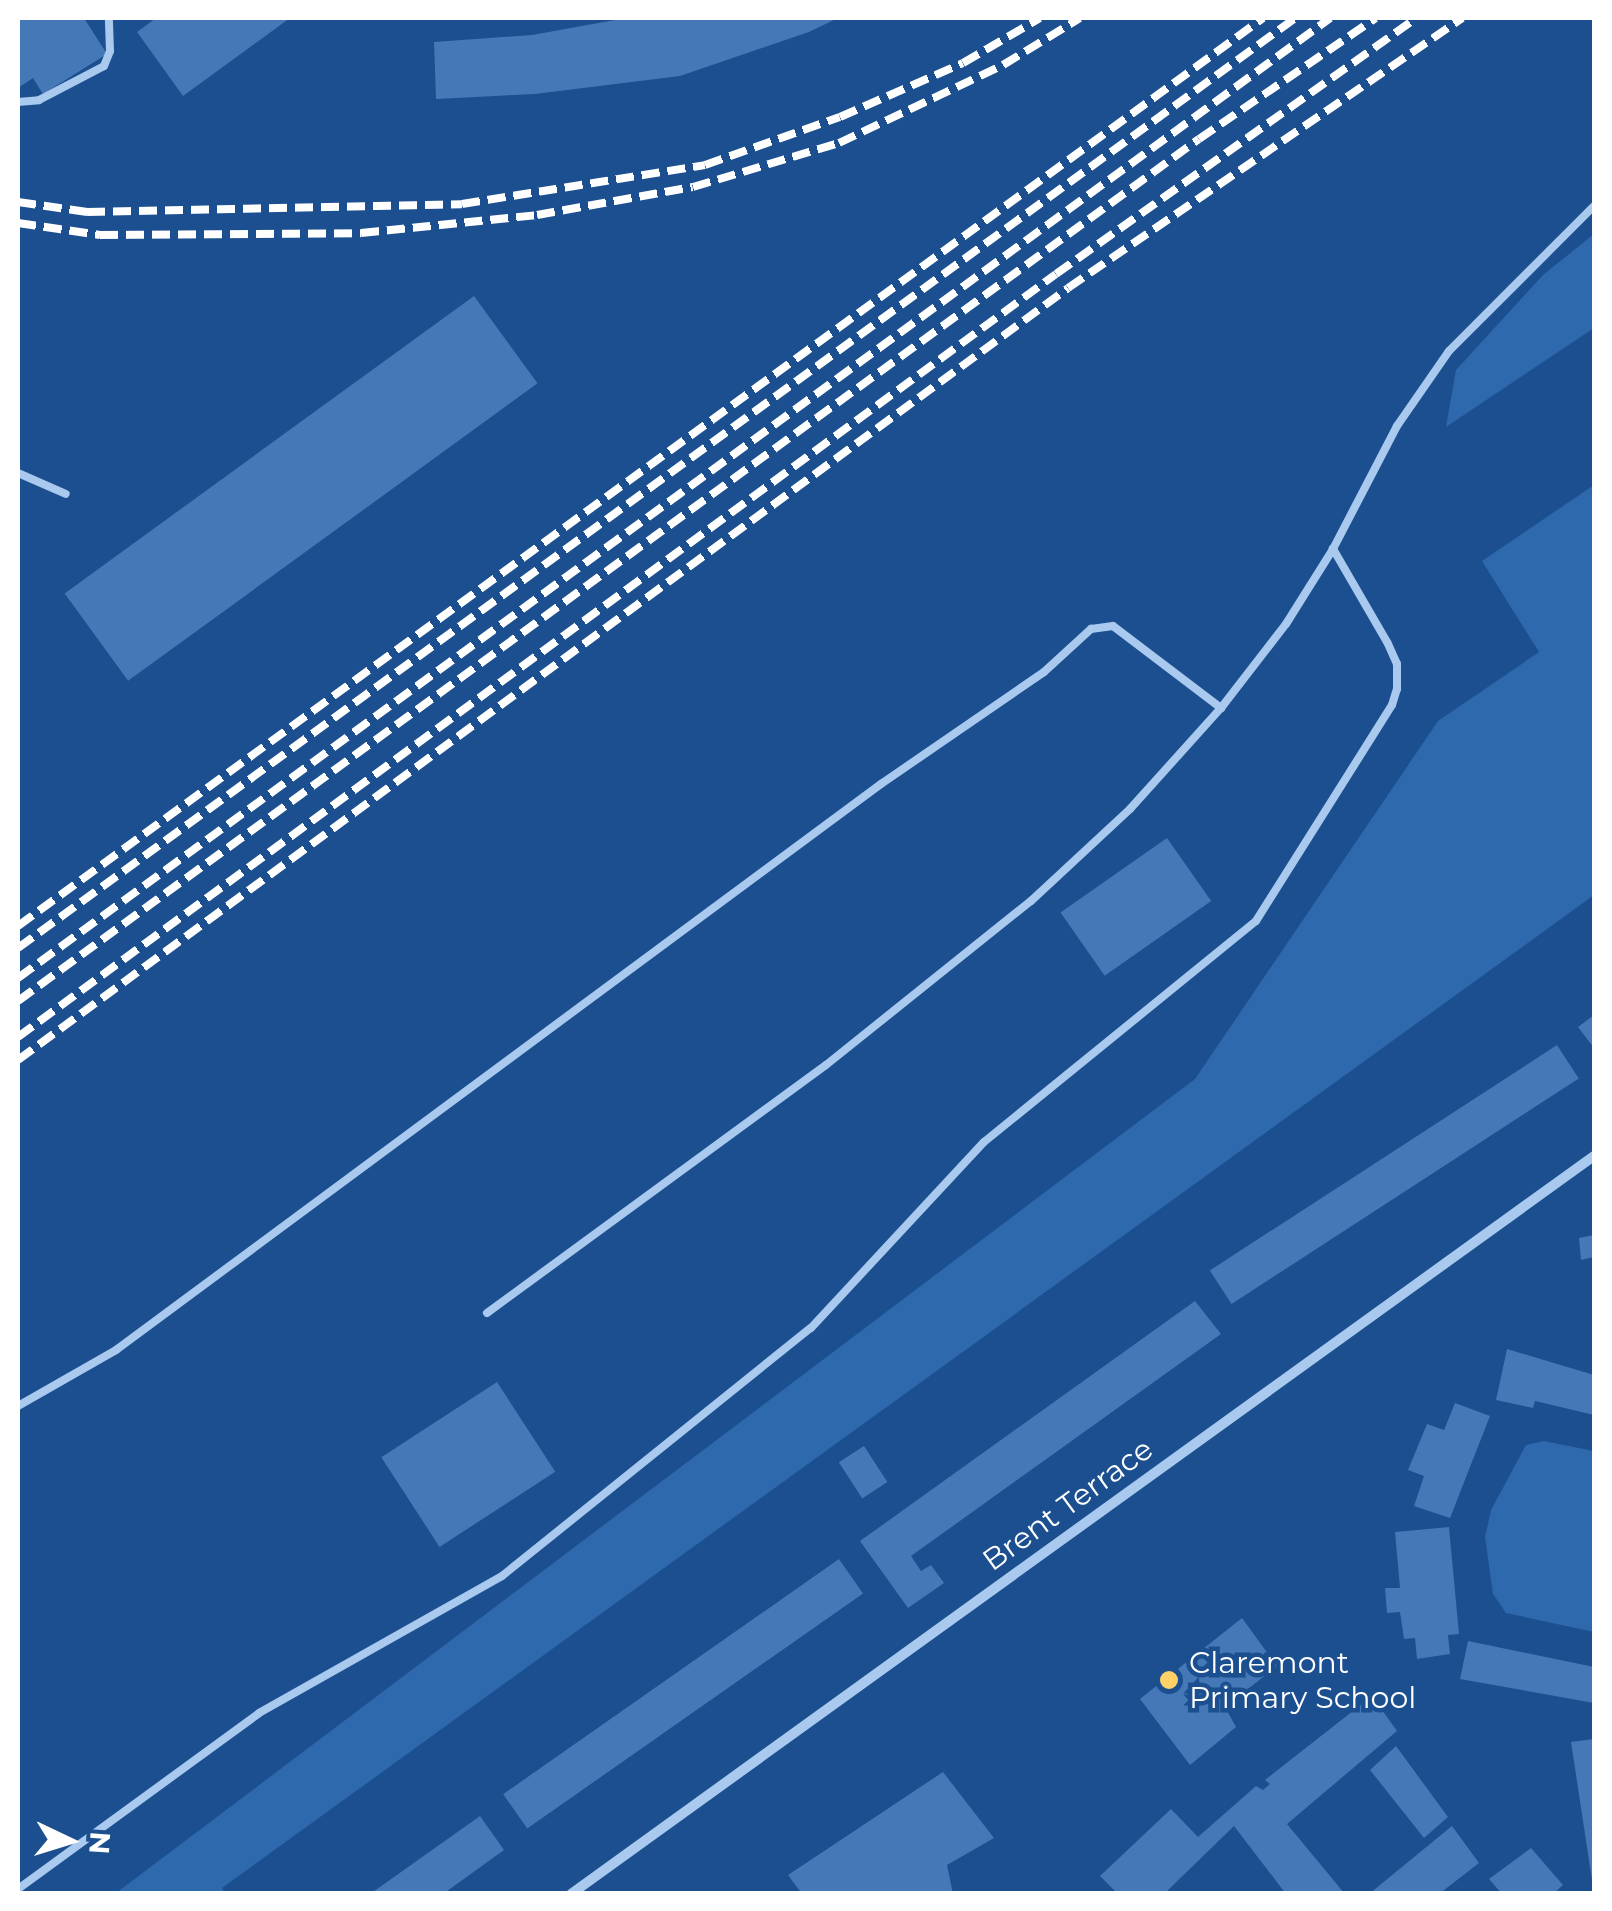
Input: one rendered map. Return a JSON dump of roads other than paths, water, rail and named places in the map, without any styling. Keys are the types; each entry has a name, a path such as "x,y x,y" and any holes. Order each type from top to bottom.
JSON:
{"street":[{"name":"Brent Terrace","path":"571,1894 1594,1156"}],"lane":[{"path":"18,102 38,100 104,66 110,51 109,18"},
{"path":"487,1312 826,1065 1031,901 1130,809 1222,708 1286,624 1333,549 1397,426 1449,352 1594,206"},
{"path":"18,473 66,494"},
{"path":"18,1889 259,1713 502,1576 811,1328 984,1142 1256,921 1392,705 1397,689 1396,664 1387,642 1333,549"},
{"path":"18,1406 116,1350 881,784 1044,672 1091,628 1114,626 1222,708"}],"railway":[{"path":"18,202 87,212 462,204 705,165 840,117 963,63 1040,18"},
{"path":"18,223 100,235 361,233 537,215 693,187 839,143 1003,65 1080,18"},
{"path":"18,926 1263,18"},
{"path":"18,948 1295,18"},
{"path":"18,978 1330,18"},
{"path":"18,1001 1199,139 1376,18"},
{"path":"18,1037 1056,274 1416,18"},
{"path":"18,1060 1068,288 1463,18"}],"place":[{"name":"Claremont Primary School","path":"1169,1680"}]}
